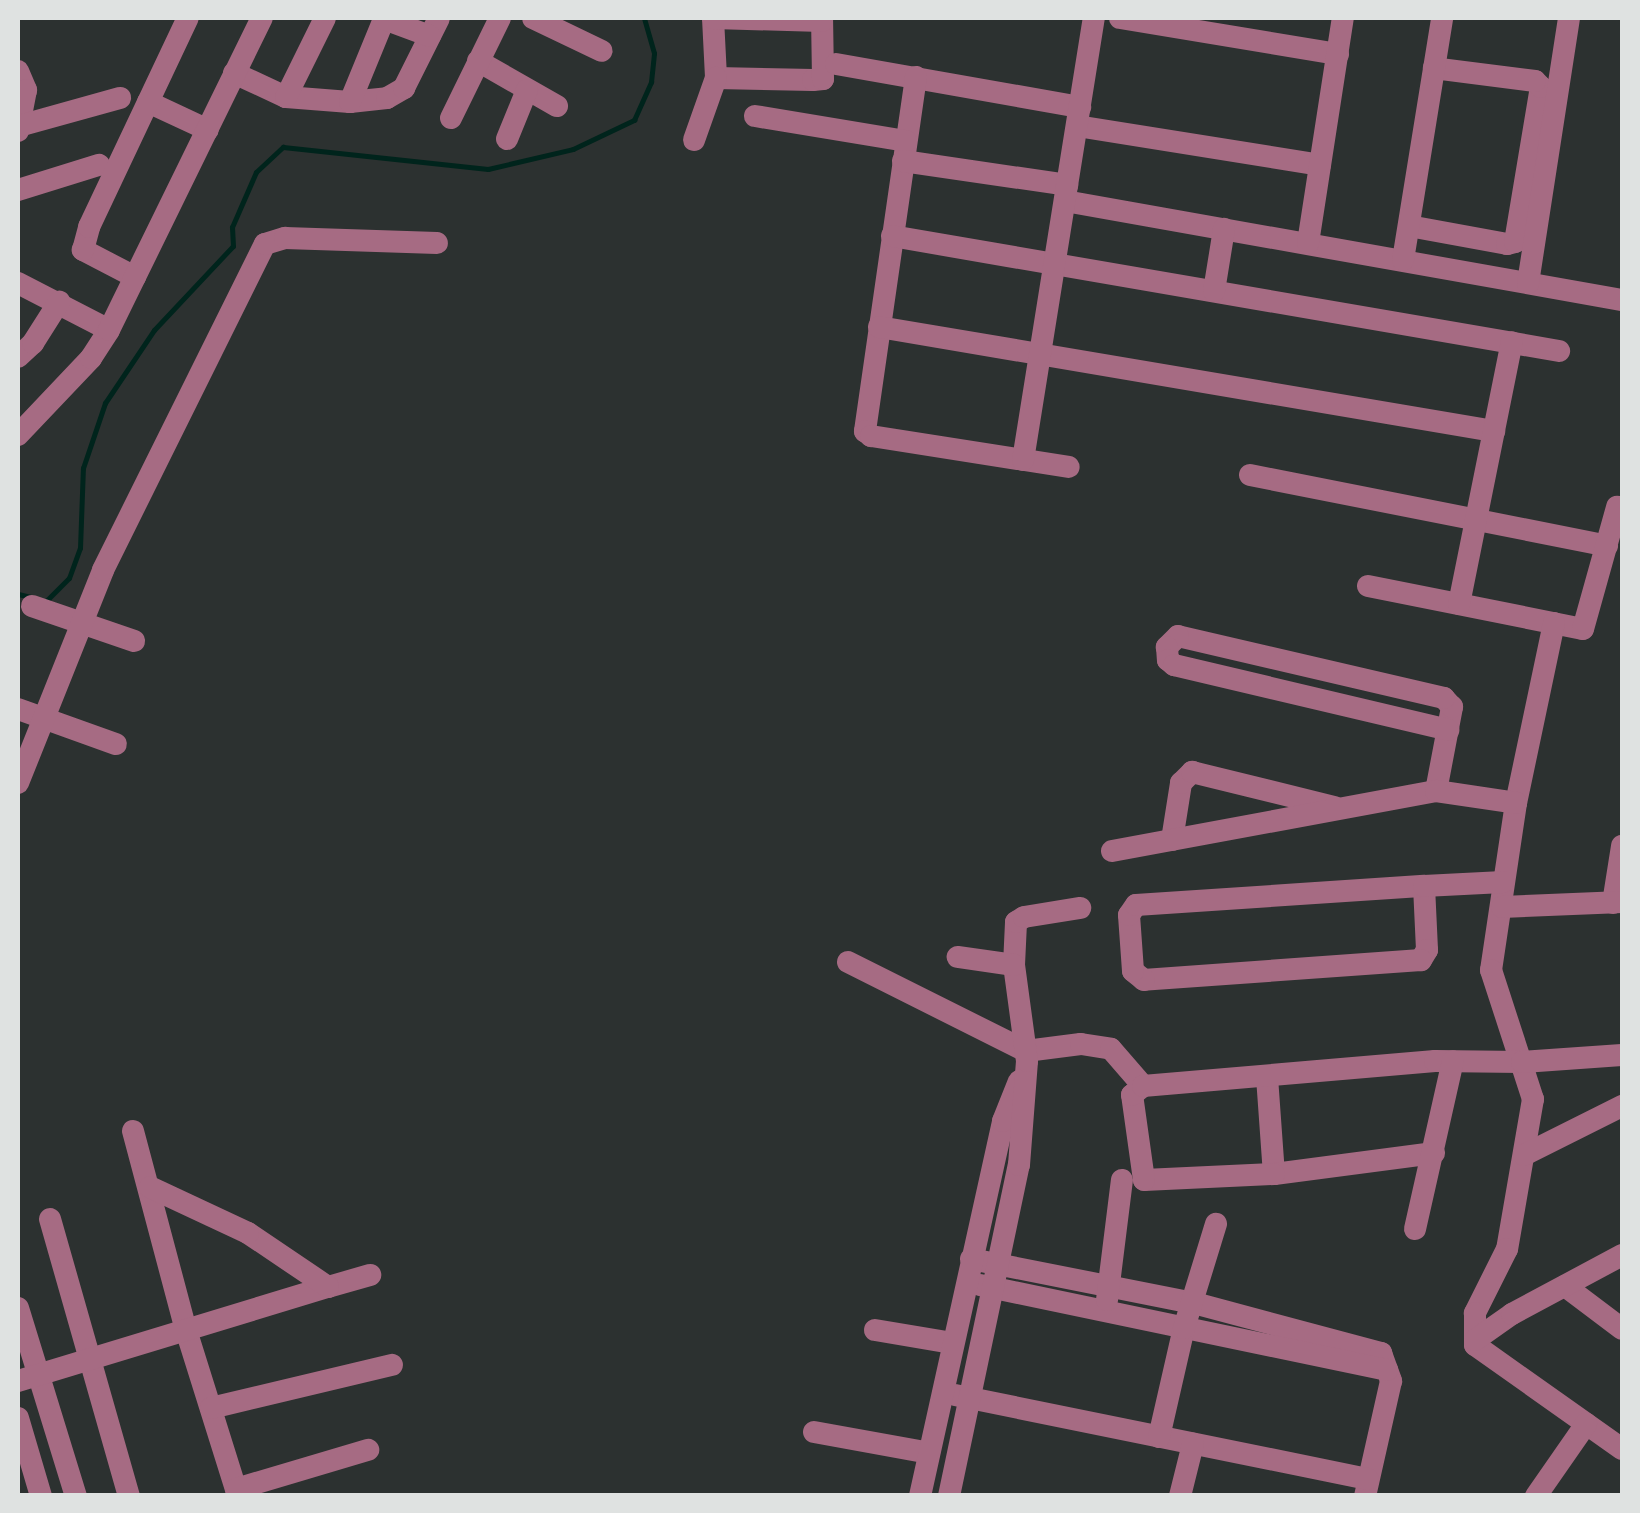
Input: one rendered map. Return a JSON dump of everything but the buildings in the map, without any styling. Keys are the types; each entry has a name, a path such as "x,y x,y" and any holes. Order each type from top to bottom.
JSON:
{"street":[{"path":"135,278 84,250 89,227 188,18"},
{"path":"18,435 92,358 109,330 262,18"},
{"path":"286,97 326,18"},
{"path":"234,73 286,97 350,102 397,94 435,27 384,18 350,102"},
{"path":"451,118 500,18"},
{"path":"533,18 602,51"},
{"path":"694,140 716,78 713,18 822,19 823,79 716,78"},
{"path":"1023,460 1094,18"},
{"path":"1120,18 1338,54"},
{"path":"1308,243 1343,18"},
{"path":"1403,260 1442,18"},
{"path":"1528,283 1569,18"},
{"path":"478,61 556,106"},
{"path":"836,64 916,77 1079,116 1320,165"},
{"path":"1409,226 1507,244 1515,242 1540,87 1535,80 1434,68"},
{"path":"18,71 26,90 18,129 120,98"},
{"path":"916,77 864,424 867,434 1068,467"},
{"path":"507,139 527,90"},
{"path":"148,102 208,130"},
{"path":"754,116 1224,229 1622,300"},
{"path":"18,190 99,165"},
{"path":"1214,291 1224,229"},
{"path":"892,236 1559,350"},
{"path":"18,783 81,622 265,244 286,238 437,243"},
{"path":"18,283 109,330"},
{"path":"18,356 33,343 58,302"},
{"path":"878,327 1494,431"},
{"path":"1458,604 1512,342"},
{"path":"1250,475 1607,546"},
{"path":"1368,586 1583,629 1617,507"},
{"path":"32,606 134,642"},
{"path":"1554,624 1516,803 1491,970 1533,1099 1507,1248 1475,1313 1475,1345 1621,1445"},
{"path":"1436,791 1448,730 1452,707 1444,698 1178,636 1167,647 1168,660 1174,665 1448,730"},
{"path":"1281,691 1286,660"},
{"path":"18,709 116,744"},
{"path":"1172,840 1182,783 1192,772 1341,808"},
{"path":"1112,851 1436,791 1516,803"},
{"path":"1502,906 1618,902 1622,846"},
{"path":"1424,886 1427,950 1421,960 1144,980 1133,972 1129,914 1136,905 1424,886 1503,882"},
{"path":"1026,1056 1003,1121 922,1491 955,1494 970,1398 1019,1166 1026,1056 1014,964 1016,922 1024,917 1080,908"},
{"path":"958,957 1014,964"},
{"path":"848,962 1026,1056 1098,1044 1111,1048 1143,1086"},
{"path":"1434,1154 1274,1174 1144,1180 1132,1095 1143,1086 1454,1061 1522,1062 1622,1055"},
{"path":"1415,1229 1454,1061"},
{"path":"1267,1077 1274,1174"},
{"path":"1524,1155 1622,1106"},
{"path":"133,1131 186,1330 237,1492 368,1450"},
{"path":"1107,1299 1122,1180"},
{"path":"150,1187 248,1234 328,1287"},
{"path":"50,1219 128,1496"},
{"path":"1160,1437 1184,1328 1216,1224"},
{"path":"1475,1340 1622,1256"},
{"path":"942,1393 1193,1444 1366,1487 1391,1381 1388,1370 1269,1334 1194,1304 1107,1299 968,1270"},
{"path":"28,1379 370,1274"},
{"path":"1565,1286 1622,1329"},
{"path":"1107,1299 1184,1328 1269,1334"},
{"path":"18,1308 28,1379 76,1496"},
{"path":"875,1330 953,1342"},
{"path":"211,1408 392,1364"},
{"path":"18,1418 41,1496"},
{"path":"1536,1496 1586,1424"},
{"path":"814,1432 929,1453"},
{"path":"1180,1496 1193,1444"}],"waterway":[{"path":"47,600 69,578 80,548 83,468 105,403 154,330 233,246 232,227 256,172 283,147 488,169 573,149 634,120 651,82 654,53 644,18"},
{"path":"18,594 31,597"}]}
